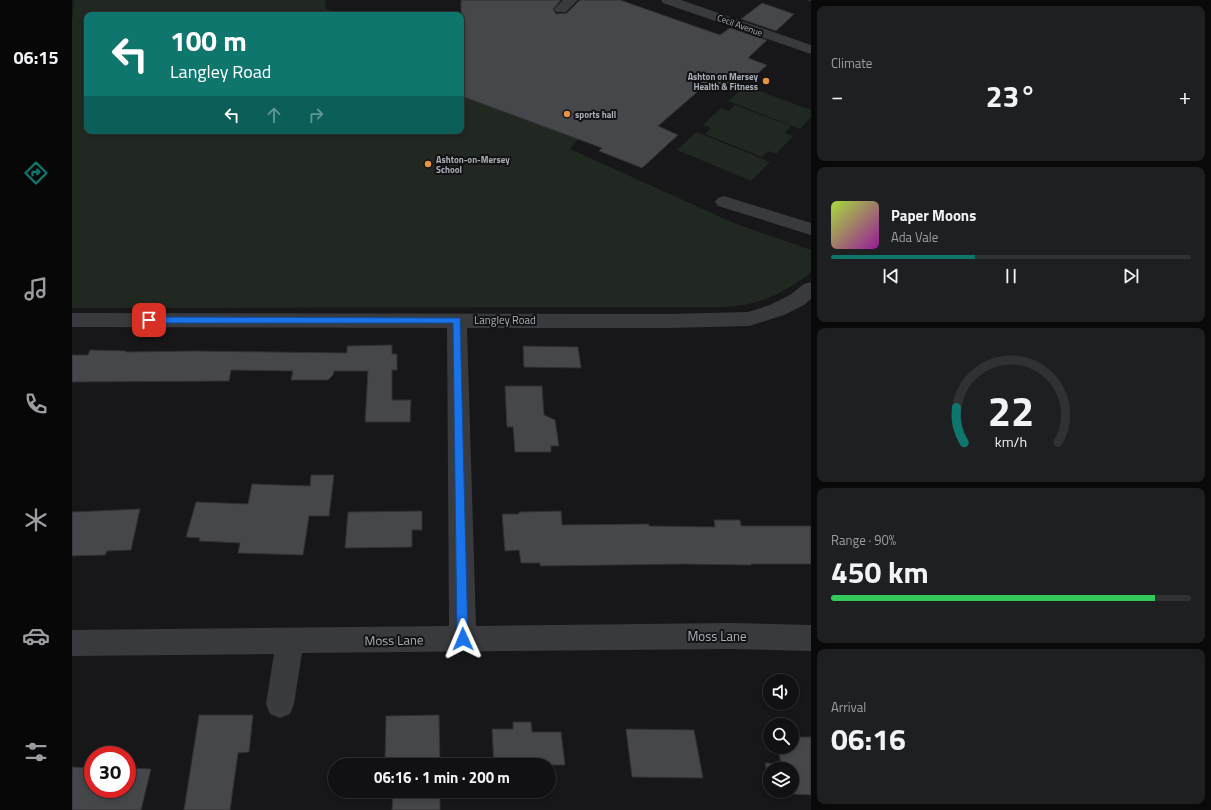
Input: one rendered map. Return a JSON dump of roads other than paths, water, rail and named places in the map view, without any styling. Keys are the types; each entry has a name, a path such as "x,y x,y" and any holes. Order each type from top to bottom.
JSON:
{"street":[{"name":"Cecil Avenue","path":"668,0 811,50"},
{"path":"724,202 811,229"},
{"name":"Langley Road","path":"72,320 669,321 749,319 777,310 798,300 811,289"},
{"path":"457,320 463,639"},
{"name":"Moss Lane","path":"72,643 290,642 722,636 811,638"},
{"path":"280,704 290,642"}],"place":[{"name":"Ashton on Mersey Health & Fitness","path":"766,81"},
{"name":"sports hall","path":"567,114"},
{"name":"Ashton-on-Mersey School","path":"428,164"}]}
